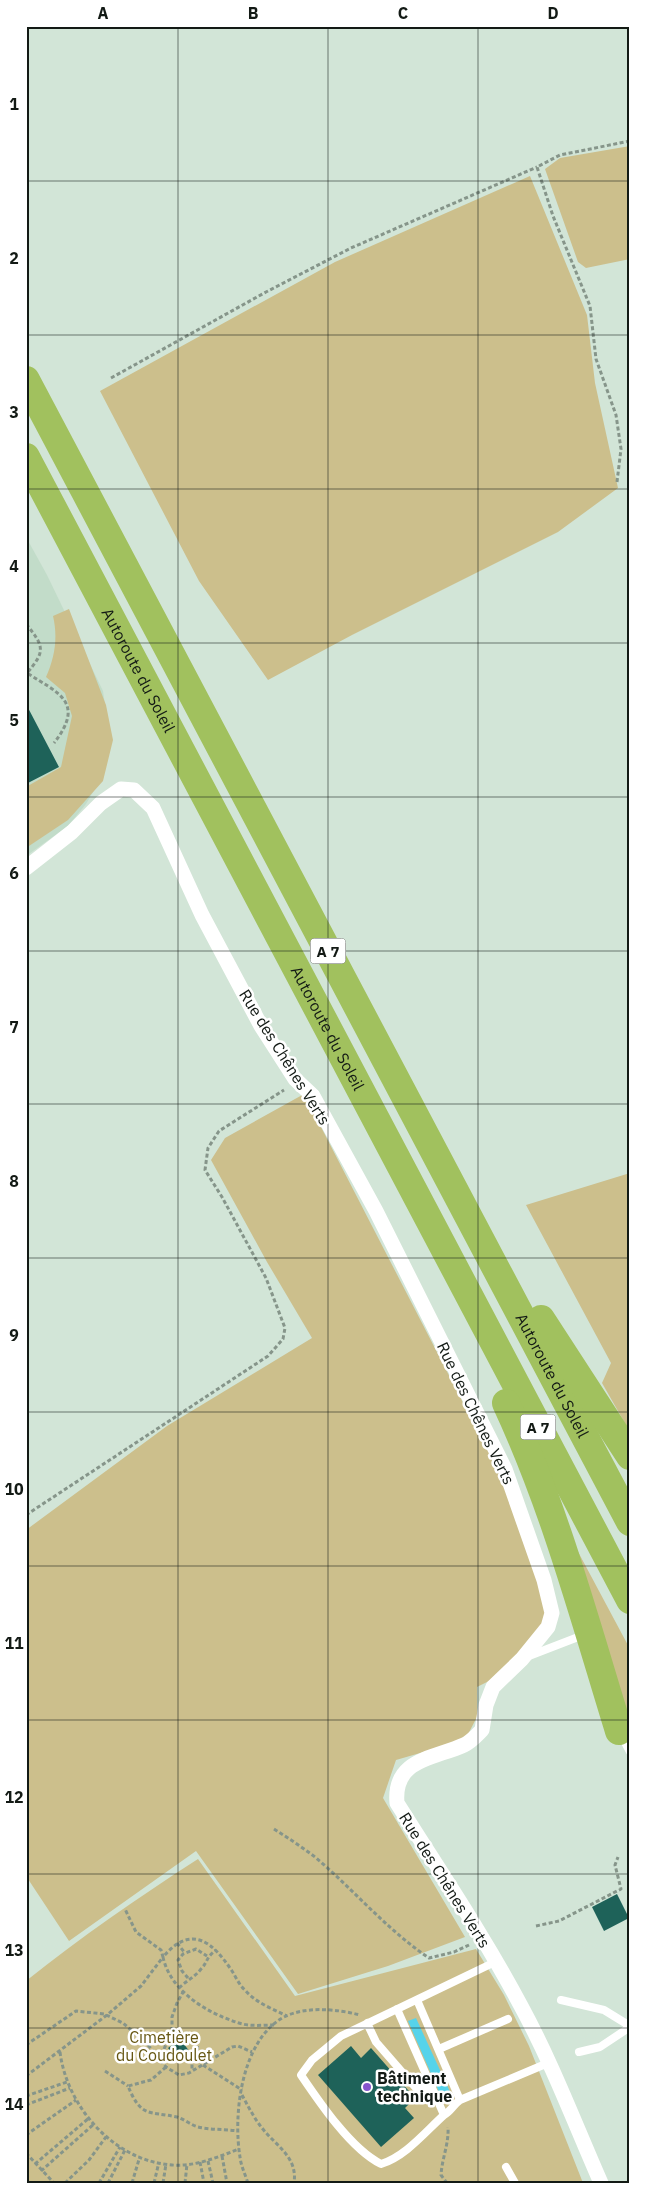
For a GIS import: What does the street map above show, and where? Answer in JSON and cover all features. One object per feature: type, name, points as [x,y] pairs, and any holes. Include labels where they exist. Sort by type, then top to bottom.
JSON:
[{"type":"highway","name":"Autoroute du Soleil","points":[[26,380],[630,1522]]},
{"type":"highway","name":"Autoroute du Soleil","points":[[26,457],[630,1600]]},
{"type":"highway","points":[[479,1237],[542,1320],[630,1456]]},
{"type":"highway","points":[[446,1253],[485,1357],[539,1480],[624,1742]]},
{"type":"street","name":"Rue des Chênes Verts","points":[[26,868],[72,832],[101,803],[121,789],[134,790],[153,808],[202,915],[261,1026],[295,1079],[313,1096],[376,1211],[505,1469],[544,1580],[552,1613],[548,1627],[522,1658],[493,1687],[486,1704],[482,1730],[466,1744],[413,1764],[402,1774],[396,1788],[397,1803],[482,1937],[522,2006],[601,2183]]},
{"type":"lane","points":[[522,1658],[589,1633]]},
{"type":"lane","points":[[495,1962],[341,2036],[312,2060],[301,2075],[327,2112],[370,2159],[381,2164],[389,2162],[410,2146],[444,2115],[451,2111],[453,2104],[548,2063]]},
{"type":"lane","points":[[417,2000],[460,2100]]},
{"type":"lane","points":[[561,2000],[604,2010],[630,2026],[600,2047],[579,2052]]},
{"type":"lane","points":[[397,2010],[444,2115]]},
{"type":"lane","points":[[439,2049],[508,2018]]},
{"type":"lane","points":[[367,2023],[376,2042],[416,2088],[420,2090],[432,2086]]},
{"type":"lane","points":[[506,2167],[515,2183]]},
{"type":"path","points":[[111,378],[257,297],[352,248],[537,167],[560,155],[630,141]]},
{"type":"path","points":[[537,167],[553,216],[590,306],[596,359],[616,415],[621,449],[617,482]]},
{"type":"path","points":[[26,624],[40,641],[40,654],[27,673],[60,694],[66,702],[67,716],[62,733],[54,743]]},
{"type":"path","points":[[26,1515],[268,1356],[283,1339],[285,1328],[266,1278],[206,1170],[208,1148],[219,1131],[287,1088],[295,1079]]},
{"type":"path","points":[[274,1828],[314,1856],[368,1908],[411,1946],[429,1958],[454,1952],[482,1937]]},
{"type":"path","points":[[536,1926],[559,1921],[621,1889],[615,1865],[618,1856]]},
{"type":"path","points":[[125,1909],[136,1932],[161,1950],[165,1967],[183,1992],[210,2011],[236,2023],[252,2026],[274,2025]]},
{"type":"path","points":[[26,2076],[60,2052],[141,1986],[163,1957],[177,1943],[191,1937],[201,1940],[216,1950],[244,1990],[259,2002],[288,2016]]},
{"type":"path","points":[[177,1943],[185,1953]]},
{"type":"path","points":[[188,1978],[182,1971],[178,1960],[185,1953],[196,1949],[207,1956]]},
{"type":"path","points":[[179,1988],[188,1978],[200,1972],[207,1956],[216,1950]]},
{"type":"path","points":[[160,2061],[172,2030],[172,2017],[183,1992]]},
{"type":"path","points":[[248,2183],[240,2159],[237,2122],[252,2052],[266,2032],[288,2016],[303,2012],[339,2010],[360,2015],[367,2023]]},
{"type":"path","points":[[26,2044],[76,2011],[106,2015],[123,2023],[139,2036],[166,2067],[179,2075],[192,2071],[232,2047],[238,2046],[252,2052]]},
{"type":"path","points":[[172,2030],[189,2034],[196,2040],[198,2047],[197,2054],[192,2060],[192,2071]]},
{"type":"path","points":[[60,2052],[62,2070],[76,2100],[106,2137],[125,2150],[166,2164],[187,2164],[208,2161],[239,2149]]},
{"type":"path","points":[[203,2065],[242,2092],[262,2129],[287,2153],[293,2165],[294,2183]]},
{"type":"path","points":[[128,2086],[151,2080],[166,2067]]},
{"type":"path","points":[[105,2071],[128,2086],[137,2104],[151,2114],[178,2118],[198,2127],[238,2131]]},
{"type":"path","points":[[67,2082],[26,2098],[27,2105],[70,2088]]},
{"type":"path","points":[[47,2089],[48,2097]]},
{"type":"path","points":[[26,2136],[76,2100]]},
{"type":"path","points":[[444,2115],[448,2124],[449,2140],[443,2154],[442,2175],[447,2183]]},
{"type":"path","points":[[35,2164],[90,2118]]},
{"type":"path","points":[[41,2171],[94,2124]]},
{"type":"path","points":[[72,2133],[77,2139]]},
{"type":"path","points":[[65,2183],[89,2160],[106,2137]]},
{"type":"path","points":[[99,2183],[120,2147]]},
{"type":"path","points":[[54,2148],[60,2154]]},
{"type":"path","points":[[108,2183],[125,2150]]},
{"type":"path","points":[[26,2152],[41,2171],[54,2183]]},
{"type":"path","points":[[132,2183],[140,2156]]},
{"type":"path","points":[[222,2156],[227,2183]]},
{"type":"path","points":[[208,2161],[213,2183]]},
{"type":"path","points":[[154,2183],[159,2162]]},
{"type":"path","points":[[200,2162],[204,2183]]},
{"type":"path","points":[[163,2183],[166,2164]]},
{"type":"path","points":[[185,2183],[187,2164]]},
{"type":"path","points":[[109,2166],[116,2169]]},
{"type":"shaded area","points":[[26,537],[47,575],[103,691],[110,740],[100,780],[86,804],[68,826],[26,856]]},
{"type":"green space","points":[[630,146],[630,259],[586,268],[578,262],[545,169],[560,158]]},
{"type":"green space","points":[[530,176],[587,315],[595,383],[618,488],[558,532],[352,635],[268,680],[199,581],[100,391],[335,262]]},
{"type":"green space","points":[[69,609],[106,705],[113,740],[103,781],[68,820],[26,848],[26,787],[61,767],[72,716],[65,693],[46,677],[55,647],[53,616]]},
{"type":"green space","points":[[304,1094],[473,1422],[502,1472],[553,1627],[527,1662],[477,1687],[477,1717],[465,1740],[396,1760],[383,1798],[465,1937],[388,1966],[298,1994],[196,1851],[69,1941],[26,1876],[26,1530],[167,1426],[312,1338],[267,1262],[211,1160],[225,1138]]},
{"type":"green space","points":[[630,1173],[630,1432],[602,1383],[611,1363],[526,1205]]},
{"type":"green space","points":[[568,1533],[630,1649],[630,1724]]},
{"type":"green space","name":"Cimetière du Coudoulet","points":[[198,1859],[295,1996],[476,1949],[504,1995],[529,2046],[583,2183],[26,2183],[26,1981],[110,1918]]},
{"type":"water","points":[[416,2018],[451,2094],[451,2099],[443,2101],[408,2021]]},
{"type":"building","points":[[26,704],[59,767],[26,784]]},
{"type":"building","points":[[617,1894],[629,1918],[604,1931],[592,1907]]},
{"type":"building","points":[[180,2039],[190,2052],[178,2061],[168,2048]]},
{"type":"building","name":"Bâtiment technique","points":[[351,2046],[361,2058],[371,2048],[415,2098],[405,2108],[414,2118],[381,2147],[318,2075]]},
{"type":"place","name":"Bâtiment technique","points":[[367,2087]]}]
